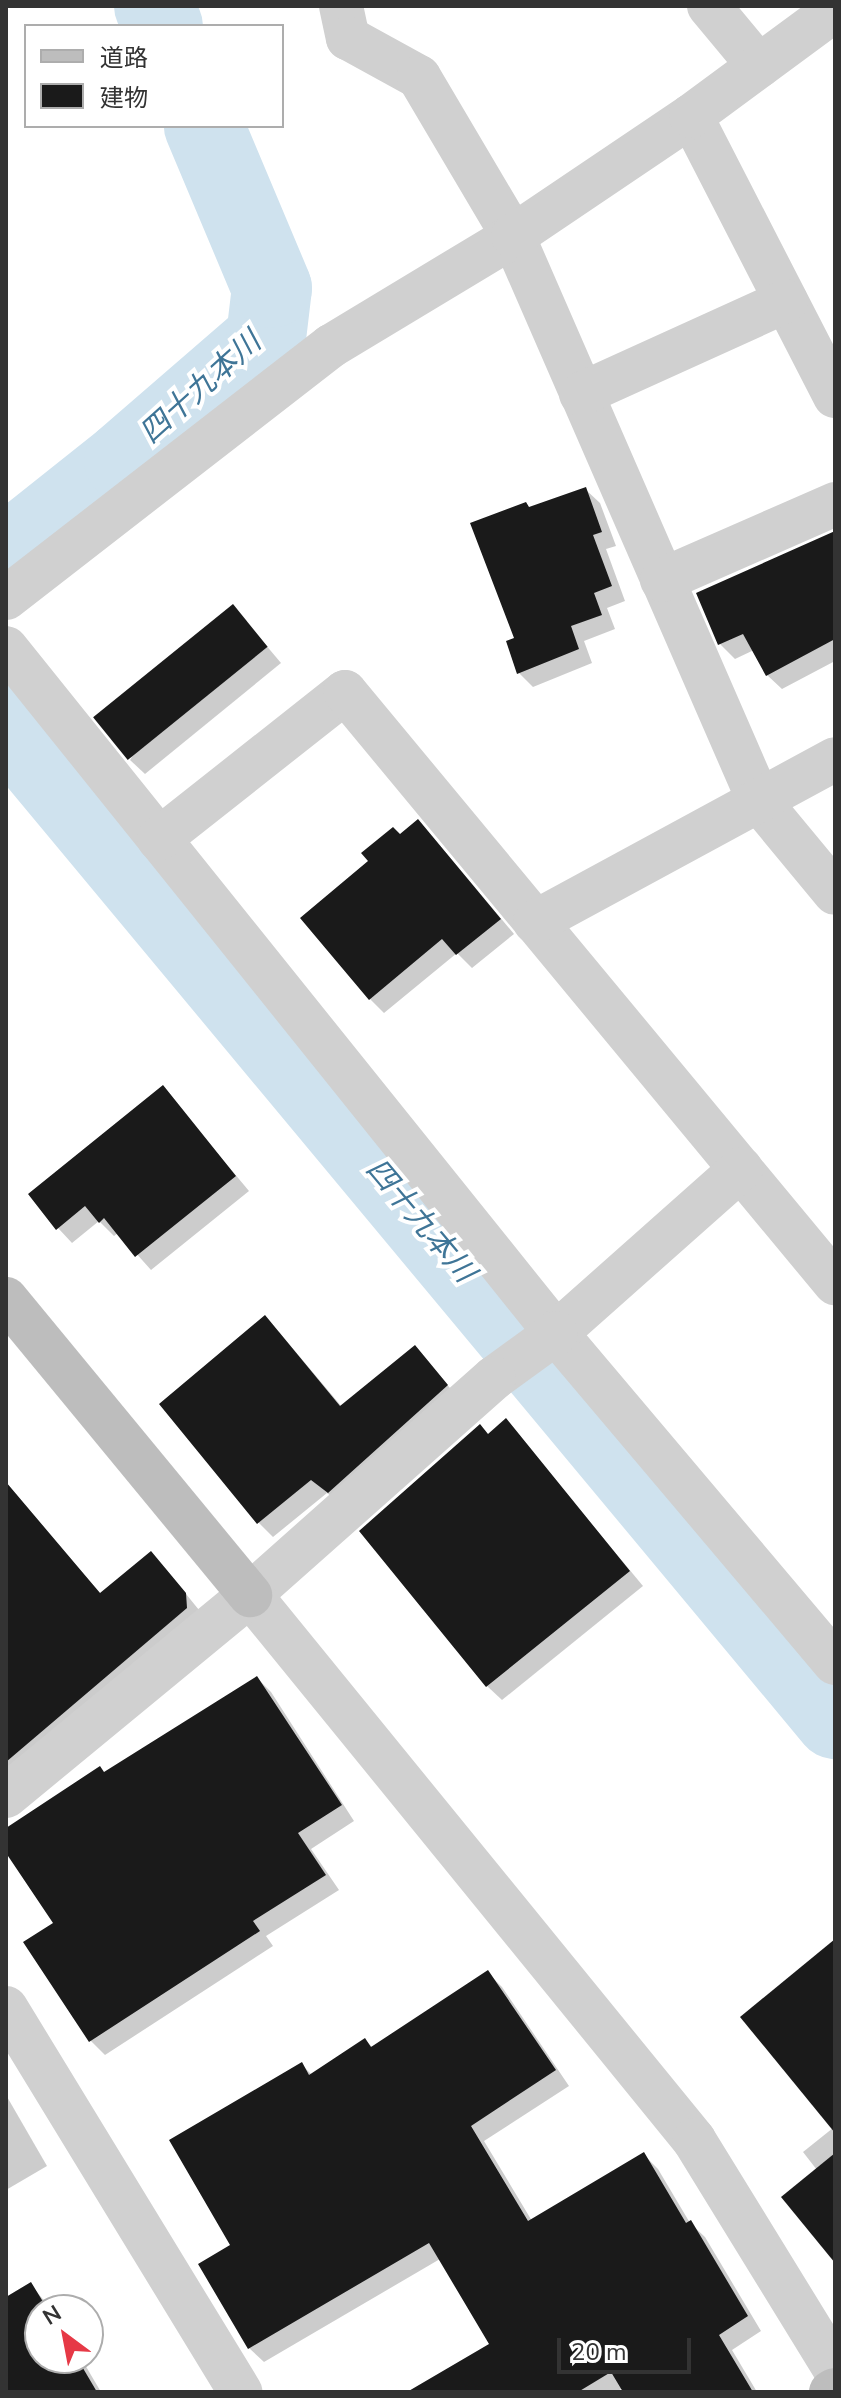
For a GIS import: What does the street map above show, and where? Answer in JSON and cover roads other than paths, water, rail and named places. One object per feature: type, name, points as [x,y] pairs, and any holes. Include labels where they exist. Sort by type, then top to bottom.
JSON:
[{"type":"street","points":[[341,6],[348,38],[419,77],[513,236],[759,801],[835,893]]},
{"type":"street","points":[[709,6],[759,66]]},
{"type":"street","points":[[6,598],[331,346],[513,236],[691,116],[835,10]]},
{"type":"street","points":[[691,116],[835,396]]},
{"type":"street","points":[[581,394],[786,301]]},
{"type":"street","points":[[662,580],[835,504]]},
{"type":"street","points":[[6,648],[556,1333],[835,1663]]},
{"type":"street","points":[[159,839],[345,692],[835,1283]]},
{"type":"street","points":[[535,922],[835,759]]},
{"type":"street","points":[[6,1796],[250,1595],[494,1378],[556,1333],[741,1169]]},
{"type":"street","points":[[6,1299],[694,2140],[835,2369]]},
{"type":"street","points":[[6,2008],[240,2392]]},
{"type":"waterway","name":"四十九本川","points":[[154,6],[162,24]]},
{"type":"waterway","name":"四十九本川","points":[[6,555],[124,461],[266,338],[272,288],[205,128]]},
{"type":"waterway","name":"四十九本川","points":[[6,723],[835,1719]]}]
